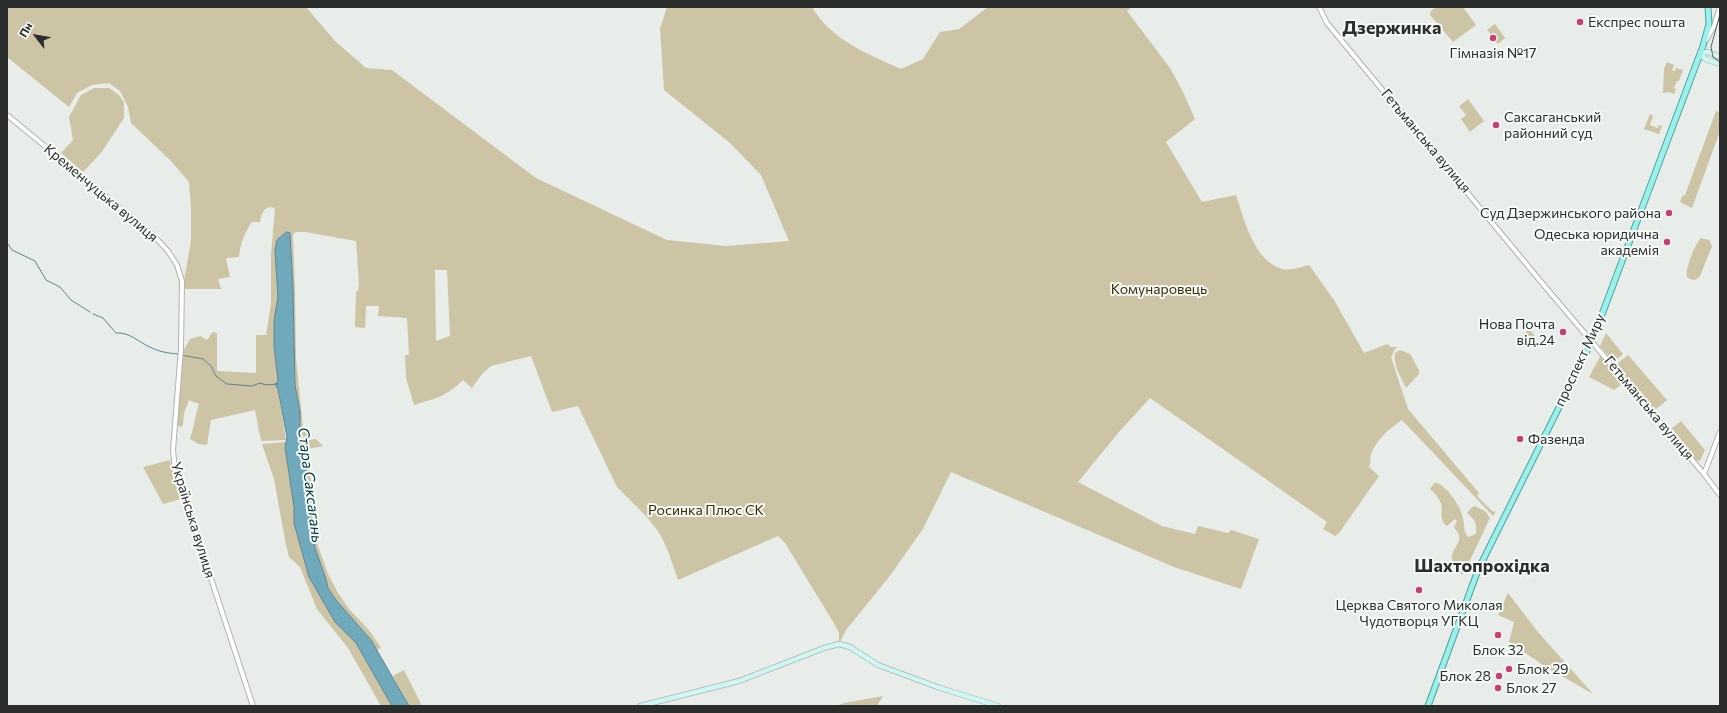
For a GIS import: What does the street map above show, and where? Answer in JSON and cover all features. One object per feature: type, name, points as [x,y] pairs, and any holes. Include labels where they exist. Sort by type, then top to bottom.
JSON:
[{"type":"main road","name":"проспект Миру","points":[[1428,706],[1480,563],[1592,341],[1703,46],[1709,24],[1708,7]]},
{"type":"main road","points":[[1700,53],[1708,52],[1720,57]]},
{"type":"main road","points":[[1700,53],[1706,59],[1720,64]]},
{"type":"main road","points":[[640,706],[739,681],[824,648],[839,644],[850,647],[878,665],[940,688],[998,706]]},
{"type":"street","name":"Гетьманська вулиця","points":[[1318,7],[1327,23],[1720,495]]},
{"type":"street","points":[[1703,46],[1714,26],[1720,7]]},
{"type":"street","name":"Кременчуцька вулиця","points":[[7,115],[153,235],[168,251],[177,265],[182,281]]},
{"type":"street","name":"Українська вулиця","points":[[182,281],[181,349],[173,450],[175,469],[253,706]]},
{"type":"street","points":[[1704,474],[1720,432]]},
{"type":"green space","points":[[7,7],[306,7],[335,41],[366,68],[392,70],[536,178],[667,240],[726,246],[789,241],[761,175],[730,143],[664,90],[660,29],[667,7],[812,7],[820,19],[829,28],[851,45],[901,69],[923,59],[940,32],[959,29],[988,7],[1132,7],[1127,11],[1170,68],[1195,119],[1166,142],[1202,202],[1236,195],[1247,227],[1257,248],[1264,257],[1272,265],[1282,269],[1292,269],[1309,265],[1334,300],[1364,353],[1387,344],[1391,347],[1399,347],[1395,349],[1391,357],[1408,409],[1479,493],[1477,496],[1493,512],[1496,511],[1493,516],[1402,420],[1384,435],[1371,454],[1369,467],[1379,476],[1339,533],[1335,536],[1323,529],[1327,522],[1150,398],[1119,432],[1078,482],[1162,526],[1195,534],[1198,526],[1228,533],[1231,530],[1259,539],[1241,589],[1174,567],[951,472],[923,529],[889,577],[846,630],[839,644],[839,633],[835,625],[785,543],[778,536],[678,580],[668,551],[660,534],[647,517],[617,487],[578,406],[552,412],[531,356],[491,366],[482,374],[472,388],[463,380],[452,390],[428,401],[414,405],[406,378],[405,355],[409,355],[407,318],[378,316],[379,306],[366,306],[365,328],[355,327],[356,291],[358,291],[359,284],[356,241],[305,232],[295,232],[293,235],[296,358],[303,428],[305,431],[310,430],[310,437],[300,438],[300,411],[295,385],[290,234],[277,240],[275,250],[278,297],[274,346],[278,382],[275,384],[278,389],[286,440],[261,441],[255,410],[211,420],[207,445],[199,444],[190,439],[199,404],[189,400],[184,413],[183,425],[181,427],[177,425],[183,351],[190,339],[200,336],[207,340],[213,332],[217,333],[217,371],[256,373],[256,335],[266,335],[271,304],[271,255],[275,208],[271,207],[264,210],[260,222],[252,222],[243,238],[239,257],[226,258],[230,277],[218,279],[221,289],[185,289],[184,281],[191,241],[191,205],[189,182],[171,161],[131,123],[128,107],[120,91],[109,83],[92,85],[77,93],[69,107],[7,57]],"holes":[[[435,270],[447,270],[450,336],[436,341]]]},
{"type":"green space","points":[[1436,7],[1463,7],[1476,25],[1453,42],[1430,15],[1431,11]]},
{"type":"green space","points":[[1495,24],[1505,38],[1498,44],[1487,30]]},
{"type":"green space","points":[[1667,62],[1674,65],[1672,70],[1675,71],[1676,68],[1683,70],[1679,81],[1677,81],[1674,88],[1676,89],[1674,94],[1669,92],[1663,93],[1664,69]]},
{"type":"green space","points":[[94,88],[109,88],[119,95],[124,102],[124,118],[101,153],[83,172],[61,153],[73,140],[69,117],[81,95]]},
{"type":"green space","points":[[1468,99],[1484,121],[1470,132],[1461,119],[1466,115],[1459,106]]},
{"type":"green space","points":[[1716,111],[1720,112],[1720,131],[1692,208],[1680,202],[1682,196],[1685,195]]},
{"type":"green space","points":[[1650,114],[1653,116],[1650,125],[1658,128],[1659,125],[1662,126],[1659,134],[1644,129]]},
{"type":"green space","points":[[1701,238],[1709,240],[1712,246],[1700,276],[1695,280],[1692,280],[1687,277],[1689,263],[1693,251]]},
{"type":"green space","points":[[1529,329],[1535,336],[1525,346],[1519,339]]},
{"type":"green space","points":[[1606,333],[1623,354],[1614,362],[1600,346]]},
{"type":"green space","points":[[1400,350],[1410,354],[1419,370],[1419,374],[1406,388],[1395,362],[1395,353]]},
{"type":"green space","points":[[1602,353],[1626,381],[1614,390],[1589,377]]},
{"type":"green space","points":[[1628,355],[1667,400],[1655,410],[1616,365]]},
{"type":"green space","points":[[1681,421],[1705,450],[1700,461],[1696,460],[1671,429]]},
{"type":"green space","points":[[316,439],[323,446],[308,449],[308,452],[317,543],[328,574],[338,593],[349,609],[369,630],[381,648],[377,650],[371,640],[336,600],[328,588],[315,548],[305,450],[301,441]]},
{"type":"green space","points":[[286,442],[285,447],[294,507],[294,523],[309,577],[335,622],[356,643],[392,706],[381,706],[348,648],[317,609],[300,567],[289,557],[274,479],[262,444]]},
{"type":"green space","points":[[170,460],[173,476],[181,499],[163,504],[143,467]]},
{"type":"green space","points":[[1435,482],[1440,484],[1453,497],[1462,514],[1466,535],[1468,537],[1476,534],[1475,522],[1467,513],[1471,508],[1475,506],[1486,512],[1490,518],[1464,573],[1461,574],[1452,561],[1453,552],[1459,540],[1459,535],[1454,527],[1457,521],[1455,519],[1447,526],[1444,522],[1440,500],[1430,489]]},
{"type":"green space","points":[[1508,593],[1538,632],[1593,694],[1546,667],[1509,642],[1514,622],[1498,615]]},
{"type":"green space","points":[[404,670],[422,706],[409,706],[393,676]]},
{"type":"green space","points":[[883,696],[877,706],[836,706],[844,703]]},
{"type":"water","points":[[287,232],[290,233],[293,289],[295,385],[300,411],[300,438],[306,456],[307,482],[315,548],[328,588],[336,600],[371,640],[409,706],[392,706],[356,643],[335,622],[309,577],[294,523],[294,507],[285,447],[287,437],[278,389],[275,384],[278,381],[274,346],[274,321],[278,297],[275,250],[277,240]]},
{"type":"waterway","points":[[7,243],[12,250],[35,261],[46,280],[60,287],[71,300],[90,312]]},
{"type":"waterway","points":[[93,314],[103,318],[116,333],[126,334],[157,350],[178,354]]},
{"type":"waterway","points":[[181,355],[203,359],[211,366],[216,376],[227,384],[252,386],[260,383],[266,385],[277,384]]},
{"type":"tram line","points":[[1720,14],[1711,47],[1713,57],[1720,62]]},
{"type":"place","name":"Експрес пошта","points":[[1580,22]]},
{"type":"place","name":"Гімназія №17","points":[[1493,38]]},
{"type":"place","name":"Саксаганський районний суд","points":[[1496,125]]},
{"type":"place","name":"Суд Дзержинського района","points":[[1669,213]]},
{"type":"place","name":"Одеська юридична академія","points":[[1667,242]]},
{"type":"place","name":"Нова Почта від.24","points":[[1563,332]]},
{"type":"place","name":"Фазенда","points":[[1520,439]]},
{"type":"place","name":"Церква Святого Миколая Чудотворця УГКЦ","points":[[1419,590]]},
{"type":"place","name":"Блок 32","points":[[1498,635]]},
{"type":"place","name":"Блок 29","points":[[1509,669]]},
{"type":"place","name":"Блок 28","points":[[1499,676]]},
{"type":"place","name":"Блок 27","points":[[1498,688]]},
{"type":"district","name":"Дзержинка","points":[[1392,28]]},
{"type":"district","name":"Шахтопрохідка","points":[[1482,566]]},
{"type":"park label","name":"Комунаровець","points":[[1159,289]]},
{"type":"park label","name":"Росинка Плюс СК","points":[[706,510]]},
{"type":"water label","name":"Стара Саксагань","points":[[310,485]]}]
